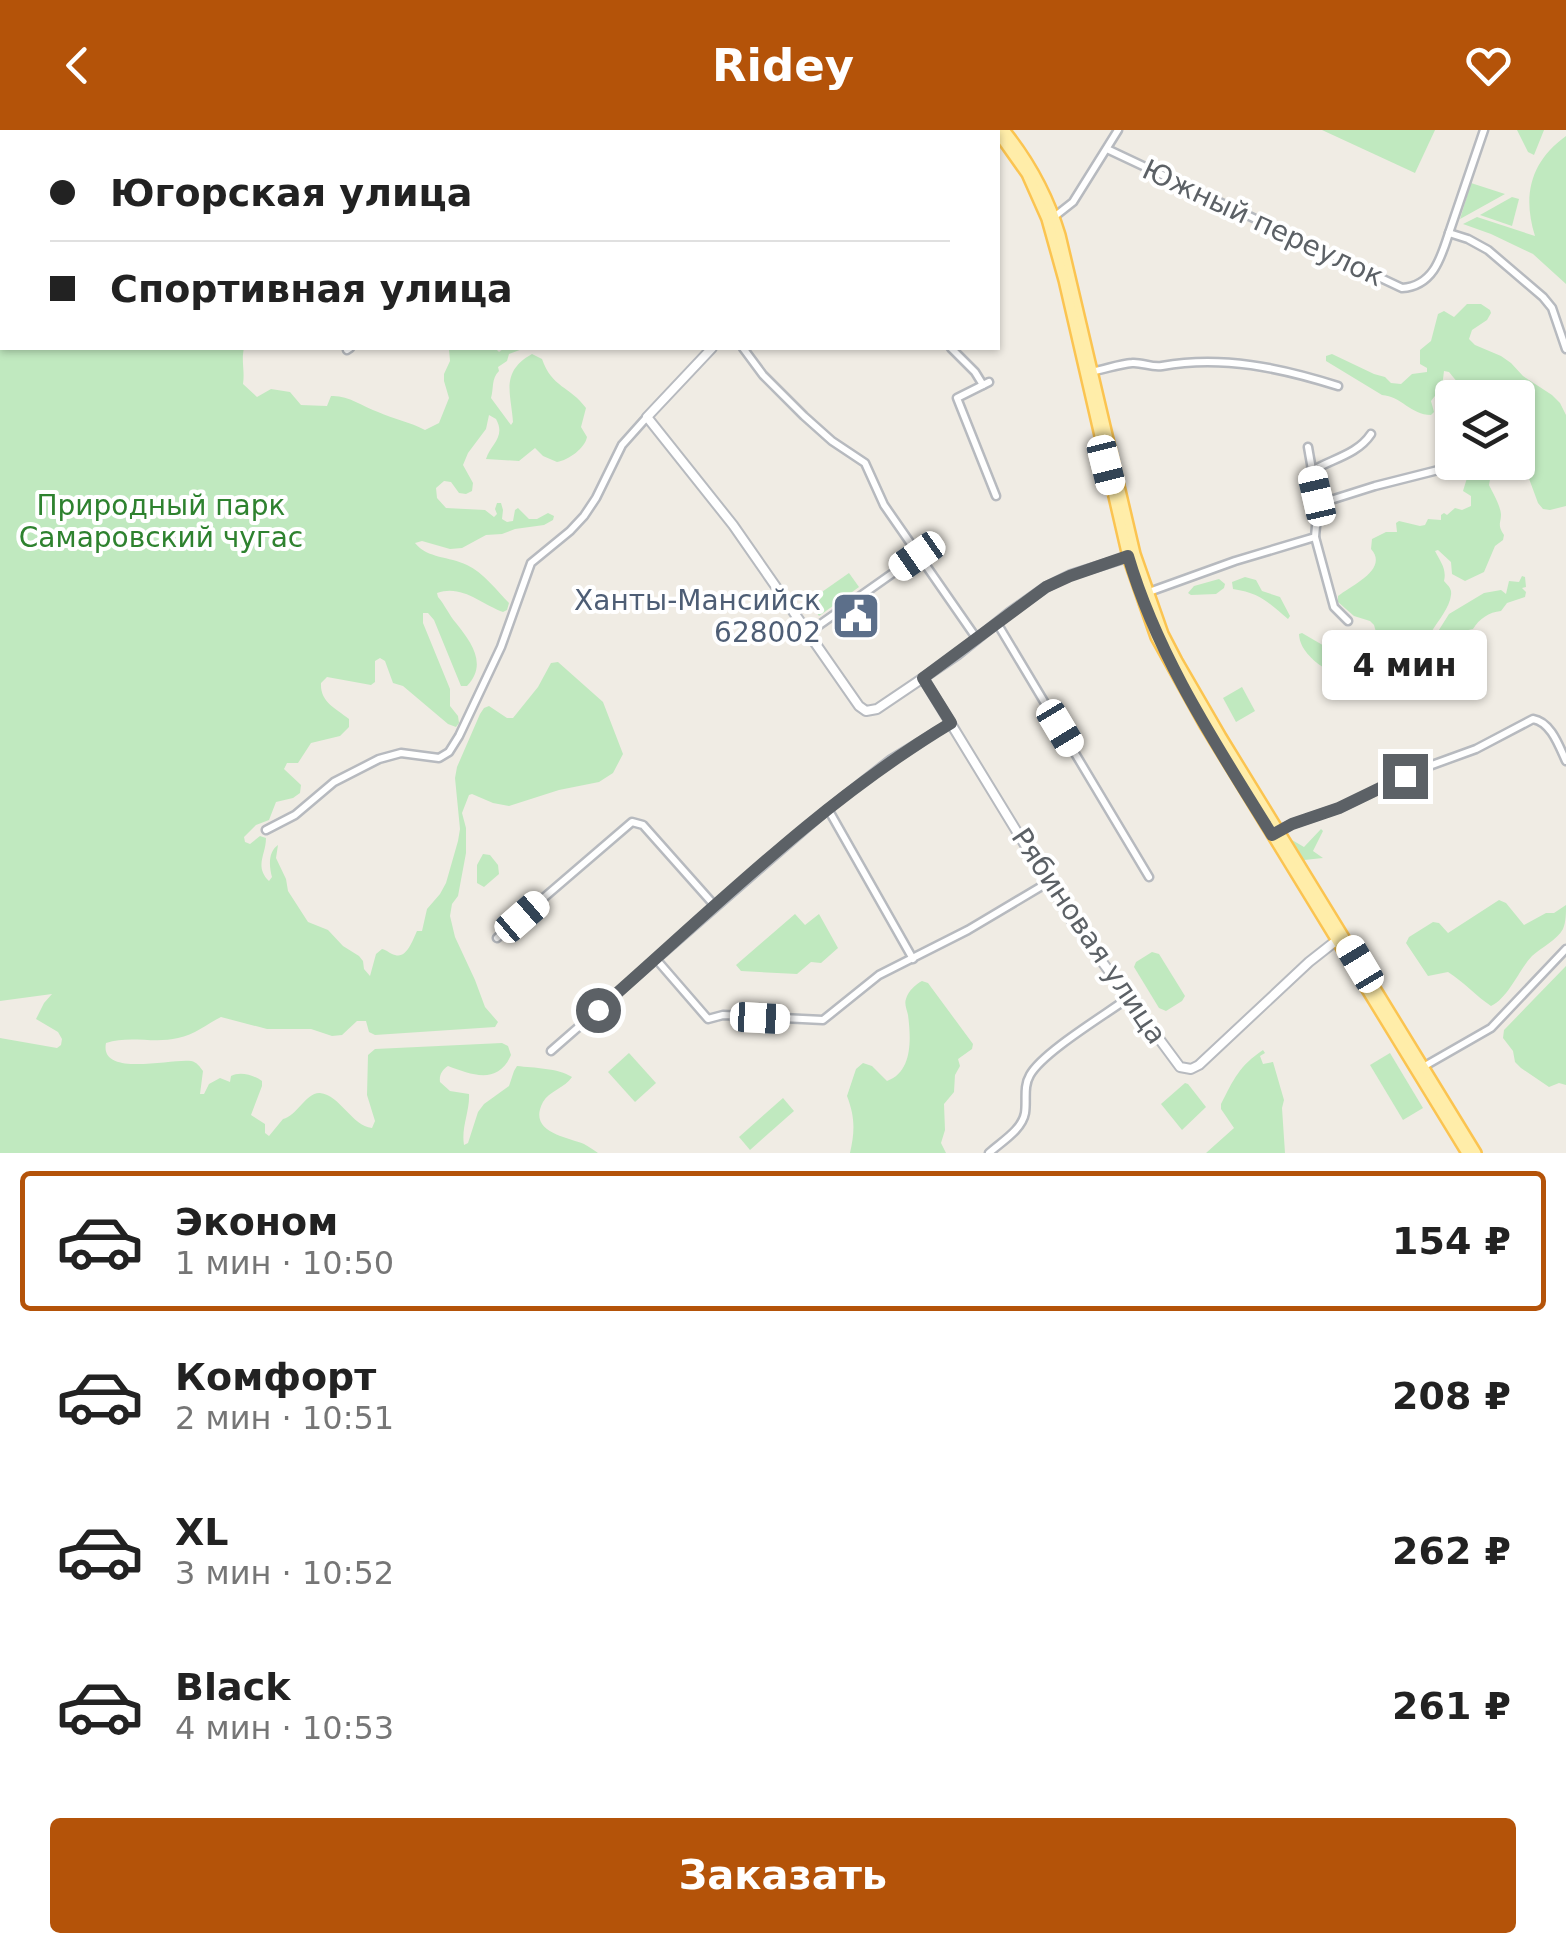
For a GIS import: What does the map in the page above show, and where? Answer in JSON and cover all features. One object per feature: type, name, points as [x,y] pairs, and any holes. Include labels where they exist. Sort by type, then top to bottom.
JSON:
[{"type":"main road","points":[[1004,130],[1033,170],[1051,218],[1132,555],[1170,663],[1451,1120],[1476,1153]]},
{"type":"main road","points":[[1000,136],[1051,218]]},
{"type":"main road","points":[[1451,1120],[1466,1153]]},
{"type":"street","name":"Южный переулок","points":[[1051,218],[1073,202],[1118,130]]},
{"type":"street","points":[[1484,130],[1449,233],[1488,250],[1544,297],[1552,308],[1566,349]]},
{"type":"street","name":"Южный переулок","points":[[1107,149],[1402,288],[1414,286],[1434,271],[1449,233]]},
{"type":"street","points":[[266,830],[296,815],[334,782],[379,759],[401,753],[439,758],[448,752],[501,647],[531,563],[584,516],[618,452],[710,350]]},
{"type":"street","points":[[744,350],[804,416],[866,463],[880,500],[977,639]]},
{"type":"street","points":[[953,350],[986,384],[958,398],[996,496]]},
{"type":"street","points":[[1090,372],[1136,362],[1158,366],[1181,362],[1229,364],[1283,370],[1338,386]]},
{"type":"street","points":[[647,417],[733,525],[859,706],[866,710],[873,711],[923,678],[1054,582],[1132,555]]},
{"type":"street","points":[[1312,472],[1344,457],[1371,434]]},
{"type":"street","points":[[1308,448],[1318,504],[1315,538],[1334,607],[1348,621]]},
{"type":"street","points":[[1318,504],[1435,471]]},
{"type":"street","points":[[1144,594],[1315,538]]},
{"type":"street","points":[[808,633],[917,556]]},
{"type":"street","points":[[997,622],[1149,876]]},
{"type":"street","name":"Рябиновая улица","points":[[923,678],[1047,883],[1177,1064],[1192,1069],[1199,1065],[1308,962],[1340,938]]},
{"type":"street","points":[[1276,833],[1476,749],[1533,719],[1546,726],[1566,761]]},
{"type":"street","points":[[551,1051],[828,809],[890,760],[951,723]]},
{"type":"street","points":[[828,809],[913,958]]},
{"type":"street","points":[[497,938],[632,822],[643,825],[715,906]]},
{"type":"street","points":[[656,959],[708,1019],[723,1016],[818,1020],[827,1018],[872,980],[1047,883]]},
{"type":"street","points":[[1420,1069],[1490,1028],[1566,949]]},
{"type":"street","points":[[989,1153],[1022,1123],[1026,1086],[1032,1071],[1128,998]]},
{"type":"green space","points":[[1322,130],[1435,130],[1415,173]]},
{"type":"green space","points":[[1517,130],[1544,130],[1534,155],[1528,152]]},
{"type":"green space","points":[[1566,136],[1566,284],[1533,254],[1463,224],[1477,217],[1535,236],[1529,207],[1532,180],[1545,156]]},
{"type":"green space","points":[[1471,183],[1505,194],[1460,219]]},
{"type":"green space","points":[[1512,197],[1519,199],[1512,226],[1480,215]]},
{"type":"green space","points":[[1467,304],[1481,304],[1490,310],[1487,320],[1472,330],[1469,339],[1501,356],[1529,380],[1456,380],[1444,371],[1443,380],[1435,380],[1431,415],[1382,395],[1326,361],[1326,356],[1332,354],[1391,383],[1401,384],[1412,374],[1427,372],[1420,364],[1420,350],[1431,341],[1438,314],[1444,311],[1454,317]]},
{"type":"green space","name":"Природный парк Самаровский чугас","points":[[0,350],[244,350],[243,384],[257,397],[271,389],[290,392],[301,405],[327,406],[331,396],[343,397],[425,430],[439,423],[449,398],[444,374],[450,361],[449,350],[520,350],[509,354],[498,367],[491,398],[511,425],[511,376],[532,354],[542,359],[551,376],[586,408],[581,427],[587,437],[583,445],[557,462],[535,448],[519,461],[486,459],[499,431],[496,419],[489,415],[486,429],[463,465],[473,483],[472,491],[459,493],[451,482],[444,481],[436,488],[437,498],[446,508],[485,510],[494,517],[497,503],[501,503],[502,519],[507,522],[513,521],[518,508],[529,519],[548,513],[554,516],[553,520],[486,535],[462,548],[415,543],[432,555],[473,568],[509,603],[503,612],[463,593],[437,593],[475,653],[476,670],[467,686],[461,686],[434,620],[423,613],[423,623],[450,689],[450,706],[459,723],[456,727],[448,724],[403,686],[393,683],[385,661],[380,658],[375,661],[375,682],[371,685],[327,677],[321,683],[323,695],[349,719],[349,727],[340,736],[311,743],[298,763],[287,763],[284,769],[301,785],[300,793],[276,802],[269,820],[256,825],[244,837],[250,844],[260,836],[266,838],[261,865],[269,881],[271,855],[278,845],[276,858],[288,891],[308,922],[328,930],[359,956],[370,976],[376,954],[382,949],[399,955],[406,951],[417,931],[422,931],[427,909],[446,883],[460,829],[457,767],[480,714],[489,706],[513,718],[551,663],[558,662],[603,702],[623,754],[613,773],[599,782],[509,806],[469,795],[462,813],[466,853],[450,916],[485,1007],[498,1022],[495,1027],[375,1035],[369,1032],[366,1021],[357,1021],[342,1035],[332,1036],[311,1029],[267,1029],[221,1017],[178,1038],[106,1043],[107,1054],[125,1063],[195,1062],[203,1071],[200,1094],[220,1078],[230,1082],[231,1076],[243,1074],[259,1079],[262,1086],[251,1115],[265,1124],[269,1136],[310,1096],[320,1093],[372,1128],[375,1121],[367,1095],[368,1055],[375,1049],[502,1043],[511,1055],[499,1071],[484,1075],[448,1066],[441,1075],[440,1082],[450,1091],[469,1094],[464,1145],[478,1112],[509,1086],[517,1066],[553,1070],[572,1077],[543,1102],[540,1120],[551,1132],[598,1153],[0,1153],[0,1038],[57,1048],[62,1039],[58,1032],[36,1019],[52,994],[0,1001]]},
{"type":"green space","points":[[1535,384],[1560,403],[1566,415],[1566,506],[1550,510],[1538,503],[1530,480],[1535,480]]},
{"type":"green space","points":[[1466,480],[1490,480],[1500,510],[1503,540],[1495,546],[1484,572],[1465,581],[1452,574],[1451,562],[1435,551],[1451,591],[1450,600],[1403,681],[1362,684],[1327,670],[1307,654],[1301,644],[1302,633],[1326,647],[1331,661],[1352,669],[1382,651],[1384,643],[1378,639],[1374,625],[1354,616],[1338,602],[1338,596],[1372,570],[1372,539],[1397,532],[1399,521],[1425,525],[1428,519],[1441,520],[1444,513],[1471,506],[1471,496],[1463,491]]},
{"type":"green space","points":[[849,573],[859,587],[819,616],[809,601]]},
{"type":"green space","points":[[1522,576],[1525,597],[1507,603],[1501,611],[1488,614],[1473,629],[1464,631],[1458,649],[1440,656],[1437,662],[1446,674],[1429,678],[1423,688],[1415,687],[1414,681],[1432,641],[1449,614],[1484,593],[1501,590],[1506,594],[1509,581],[1519,582]]},
{"type":"green space","points":[[1245,577],[1256,580],[1262,591],[1280,597],[1288,619],[1257,596],[1233,589],[1232,582]]},
{"type":"green space","points":[[1219,579],[1225,584],[1216,594],[1188,593],[1194,586]]},
{"type":"green space","points":[[1242,687],[1255,711],[1236,722],[1223,698]]},
{"type":"green space","points":[[1321,829],[1313,851],[1323,858],[1304,860],[1292,840],[1304,847]]},
{"type":"green space","points":[[483,854],[490,855],[498,865],[499,874],[484,887],[477,883],[477,865]]},
{"type":"green space","points":[[1499,900],[1524,925],[1566,905],[1566,917],[1560,933],[1532,956],[1491,1006],[1448,972],[1428,976],[1406,943],[1433,922],[1448,933]]},
{"type":"green space","points":[[795,914],[805,925],[819,914],[838,948],[821,963],[811,962],[797,974],[741,971],[736,965]]},
{"type":"green space","points":[[1152,952],[1159,954],[1185,996],[1166,1011],[1159,1008],[1134,967]]},
{"type":"green space","points":[[1566,966],[1566,1085],[1549,1087],[1515,1062],[1513,1051],[1503,1038],[1504,1030]]},
{"type":"green space","points":[[922,981],[928,983],[973,1044],[958,1059],[954,1092],[944,1104],[941,1143],[946,1153],[850,1153],[853,1124],[847,1096],[856,1069],[863,1063],[872,1066],[887,1081],[902,1070],[910,1044],[905,1001]]},
{"type":"green space","points":[[1263,1050],[1263,1064],[1273,1062],[1284,1100],[1285,1153],[1206,1153],[1234,1128],[1221,1104],[1243,1068]]},
{"type":"green space","points":[[629,1053],[656,1083],[635,1102],[608,1072]]},
{"type":"green space","points":[[1390,1053],[1423,1108],[1403,1120],[1370,1065]]},
{"type":"green space","points":[[1185,1083],[1206,1107],[1182,1130],[1161,1104]]},
{"type":"green space","points":[[783,1098],[794,1111],[750,1150],[739,1137]]},
{"type":"place","name":"Ханты-Мансийск 628002","points":[[856,616]]},
{"type":"route","points":[[598,1010],[822,814],[890,760],[951,723],[923,678],[1046,587],[1128,556],[1156,637],[1272,835],[1405,776]]}]
